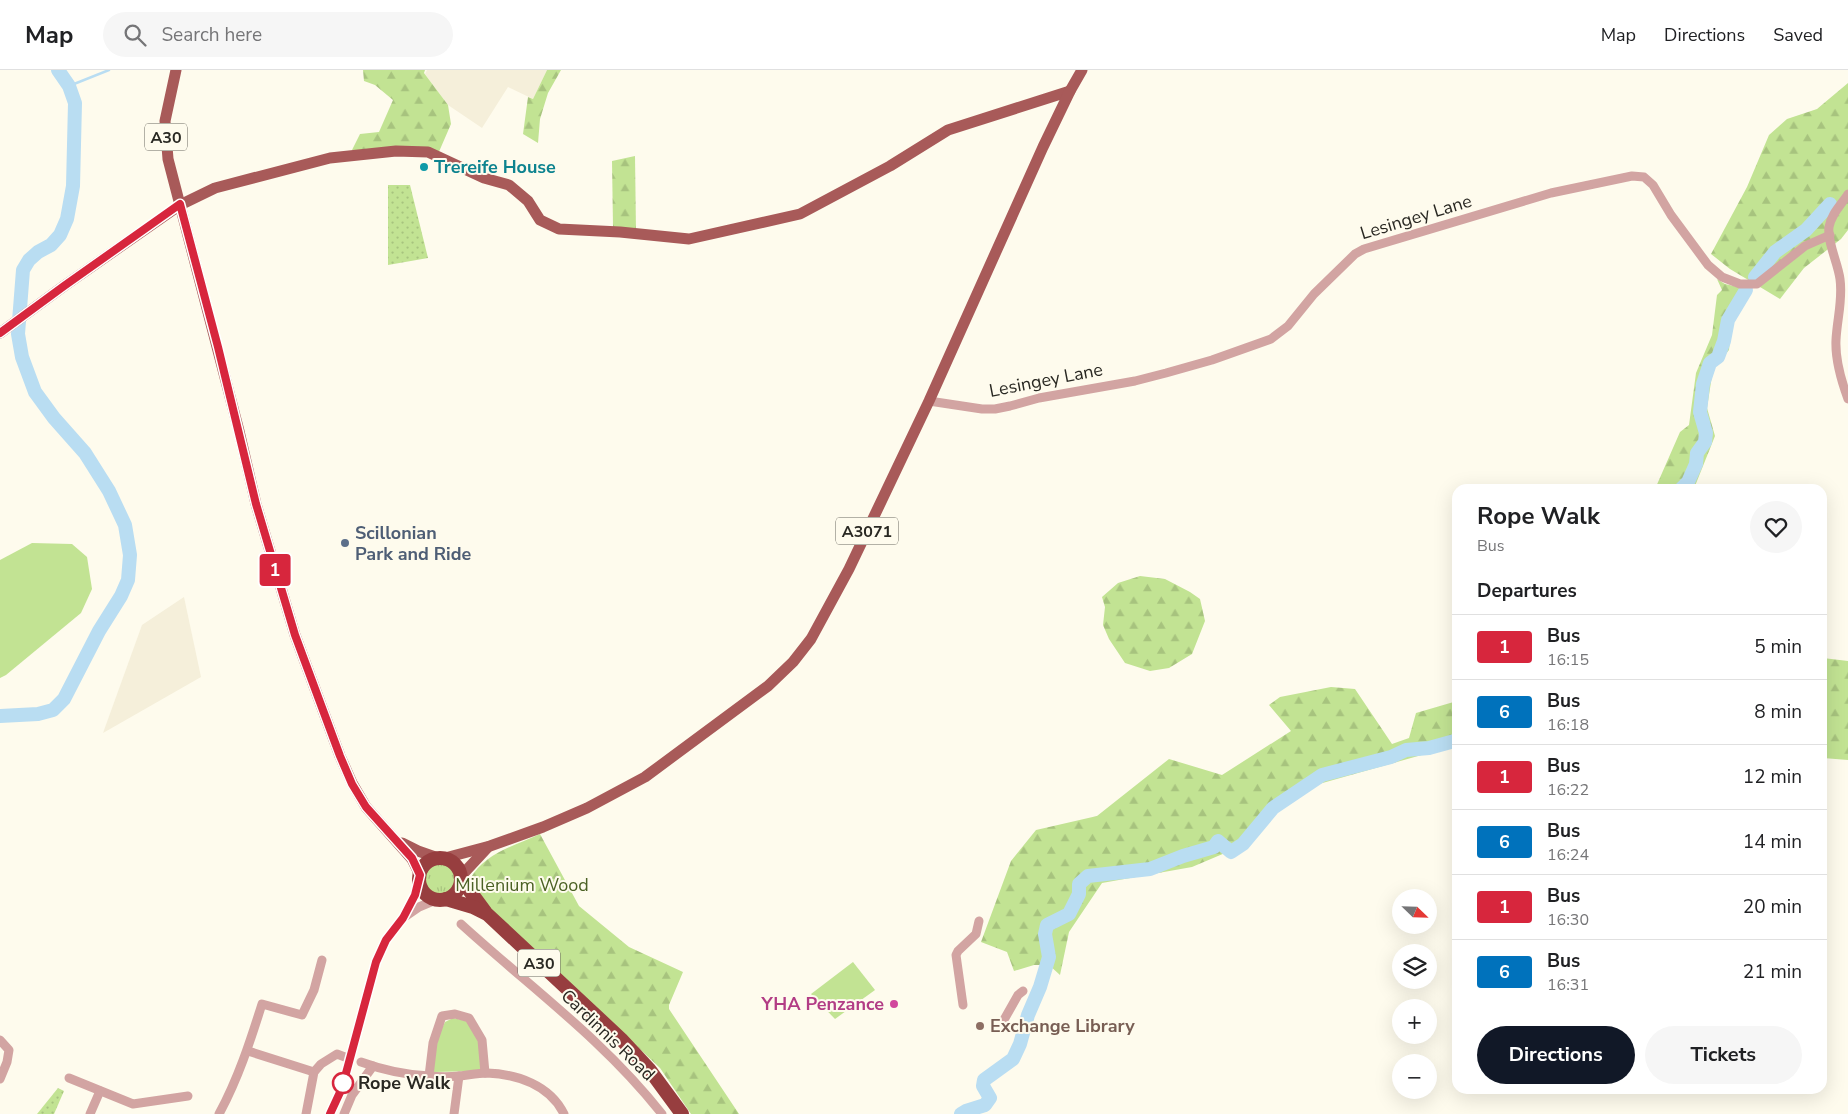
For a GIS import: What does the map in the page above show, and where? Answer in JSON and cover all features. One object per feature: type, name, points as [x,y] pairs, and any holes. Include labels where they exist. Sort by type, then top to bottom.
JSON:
[{"type":"highway","points":[[441,858],[456,864],[461,877],[458,890],[453,896],[442,899],[426,894],[422,888],[420,877],[426,863],[441,858]]},
{"type":"highway","name":"A30","points":[[461,877],[486,913],[622,1039],[649,1069],[682,1114]]},
{"type":"highway","name":"A30","points":[[442,899],[468,905],[486,913]]},
{"type":"main road","name":"A30","points":[[176,70],[165,121],[168,159],[256,504],[295,635],[352,784],[366,807],[412,858],[420,877]]},
{"type":"main road","name":"A3071","points":[[441,858],[490,846],[543,826],[587,808],[646,777],[768,686],[793,662],[811,639],[849,569],[1070,91],[1082,70]]},
{"type":"main road","points":[[3,331],[180,204],[215,188],[330,158],[396,151],[428,152],[484,178],[509,185],[528,201],[540,220],[558,229],[620,232],[689,239],[800,214],[890,166],[948,130],[1070,91]]},
{"type":"main road","name":"A30","points":[[398,841],[418,851],[441,858]]},
{"type":"main road","name":"A3071","points":[[461,877],[490,846]]},
{"type":"street","name":"Lesingey Lane","points":[[928,401],[982,409],[995,409],[1039,398],[1135,380],[1212,360],[1271,339],[1288,326],[1314,294],[1355,254],[1364,249],[1551,193],[1632,176],[1644,177],[1653,185],[1671,215],[1708,265],[1722,277],[1740,284],[1757,284],[1805,246],[1830,235]]},
{"type":"street","points":[[1848,194],[1829,226],[1840,279],[1841,305],[1836,341],[1839,372],[1848,399]]},
{"type":"street","points":[[330,1114],[342,1088],[376,962],[386,940],[403,918],[415,895],[420,877]]},
{"type":"street","points":[[403,918],[418,908],[442,899]]},
{"type":"street","points":[[963,1004],[956,955],[976,934],[979,920]]},
{"type":"street","name":"Cardinnis Road","points":[[461,924],[600,1044],[639,1085],[662,1114]]},
{"type":"street","points":[[219,1114],[231,1092],[248,1051],[262,1004],[302,1015],[314,990],[322,960]]},
{"type":"street","points":[[1004,1018],[1018,995],[1023,992]]},
{"type":"street","points":[[429,1076],[433,1043],[442,1016],[455,1014],[470,1018],[482,1040],[485,1073]]},
{"type":"street","points":[[0,1040],[9,1050],[1,1071]]},
{"type":"street","points":[[248,1051],[314,1072]]},
{"type":"street","points":[[306,1114],[314,1072],[320,1064],[338,1054],[350,1059]]},
{"type":"street","points":[[361,1062],[403,1073],[429,1076],[459,1076],[485,1073],[510,1075],[532,1082],[548,1093],[564,1114]]},
{"type":"street","points":[[344,1114],[352,1095],[374,1066]]},
{"type":"street","points":[[454,1114],[459,1076]]},
{"type":"street","points":[[69,1078],[133,1104],[188,1096]]},
{"type":"street","points":[[90,1114],[100,1091]]},
{"type":"shaded area","points":[[427,70],[547,70],[533,99],[508,87],[482,128],[448,105],[425,74]]},
{"type":"shaded area","points":[[184,597],[201,677],[103,733],[142,625]]},
{"type":"green space","points":[[363,70],[425,70],[424,73],[448,105],[451,124],[438,154],[352,150],[360,134],[379,132],[393,100],[375,85],[364,81]]},
{"type":"green space","points":[[547,70],[561,70],[548,93],[540,119],[538,143],[523,134],[528,97],[533,99]]},
{"type":"green space","points":[[1848,83],[1848,230],[1841,239],[1804,268],[1780,299],[1730,269],[1711,254],[1747,187],[1769,135],[1787,119],[1817,109]]},
{"type":"green space","points":[[635,156],[636,232],[613,227],[612,161]]},
{"type":"green space","points":[[388,185],[410,185],[428,258],[388,265]]},
{"type":"green space","points":[[1717,279],[1725,284],[1752,290],[1732,318],[1729,350],[1713,369],[1707,408],[1715,436],[1696,484],[1657,484],[1680,432],[1689,425],[1696,373],[1712,335],[1717,295],[1722,290]]},
{"type":"green space","points":[[32,543],[72,544],[87,557],[92,589],[81,613],[0,678],[0,560]]},
{"type":"green space","points":[[1140,576],[1165,579],[1200,599],[1205,621],[1192,654],[1169,668],[1150,671],[1125,663],[1109,639],[1103,625],[1105,607],[1102,597],[1118,583]]},
{"type":"green space","points":[[1827,658],[1848,661],[1848,760],[1827,758]]},
{"type":"green space","points":[[1331,687],[1355,689],[1392,744],[1409,738],[1416,713],[1452,702],[1452,746],[1319,784],[1277,811],[1251,842],[1192,867],[1102,883],[1069,932],[1060,975],[1049,965],[1034,965],[1014,971],[1007,952],[981,942],[1011,861],[1036,830],[1097,816],[1169,759],[1222,775],[1291,731],[1269,705],[1280,697]]},
{"type":"green space","name":"Millenium Wood","points":[[540,834],[579,906],[629,947],[683,972],[669,1009],[739,1114],[691,1114],[660,1068],[490,909],[470,879],[476,870],[492,856]]},
{"type":"green space","points":[[440,863],[446,864],[451,868],[455,873],[455,885],[451,890],[446,894],[440,895],[434,894],[429,890],[425,885],[424,879],[425,873],[429,868],[434,864]]},
{"type":"green space","points":[[853,962],[875,990],[835,1019],[811,994]]},
{"type":"green space","points":[[453,1018],[467,1021],[482,1045],[483,1069],[478,1071],[434,1072],[432,1069],[439,1034],[445,1022]]},
{"type":"green space","points":[[58,1088],[64,1091],[54,1114],[37,1114]]},
{"type":"waterway","points":[[0,716],[38,714],[53,710],[64,699],[128,580],[130,555],[125,525],[109,491],[85,453],[54,418],[35,392],[22,357],[18,334],[23,270],[29,260],[38,252],[51,245],[60,235],[67,219],[73,186],[75,103],[69,86],[58,70]]},
{"type":"waterway","points":[[69,86],[109,70]]},
{"type":"waterway","points":[[1755,277],[1775,252],[1806,230],[1830,204]]},
{"type":"waterway","points":[[1686,484],[1696,464],[1697,453],[1705,442],[1706,433],[1700,412],[1703,384],[1710,363],[1718,357],[1724,341],[1728,320],[1746,290]]},
{"type":"waterway","points":[[961,1114],[985,1105],[990,1098],[983,1086],[984,1080],[1013,1059],[1020,1044],[1028,1015],[1040,987],[1049,957],[1045,934],[1047,925],[1069,914],[1079,894],[1079,884],[1088,876],[1150,869],[1183,856],[1214,847],[1218,841],[1231,852],[1243,844],[1273,808],[1322,775],[1391,757],[1406,750],[1429,748],[1452,742]]},
{"type":"bus line","name":"1","points":[[0,333],[180,204],[218,347],[256,504],[295,635],[352,784],[366,807],[412,858],[420,875],[415,895],[403,918],[394,927],[386,940],[376,962],[342,1088],[330,1114]]},
{"type":"place","name":"Trereife House","points":[[424,167]]},
{"type":"place","name":"Scillonian Park and Ride","points":[[345,543]]},
{"type":"place","name":"YHA Penzance","points":[[894,1004]]},
{"type":"place","name":"Exchange Library","points":[[980,1026]]},
{"type":"place","name":"Rope Walk","points":[[343,1083]]}]
